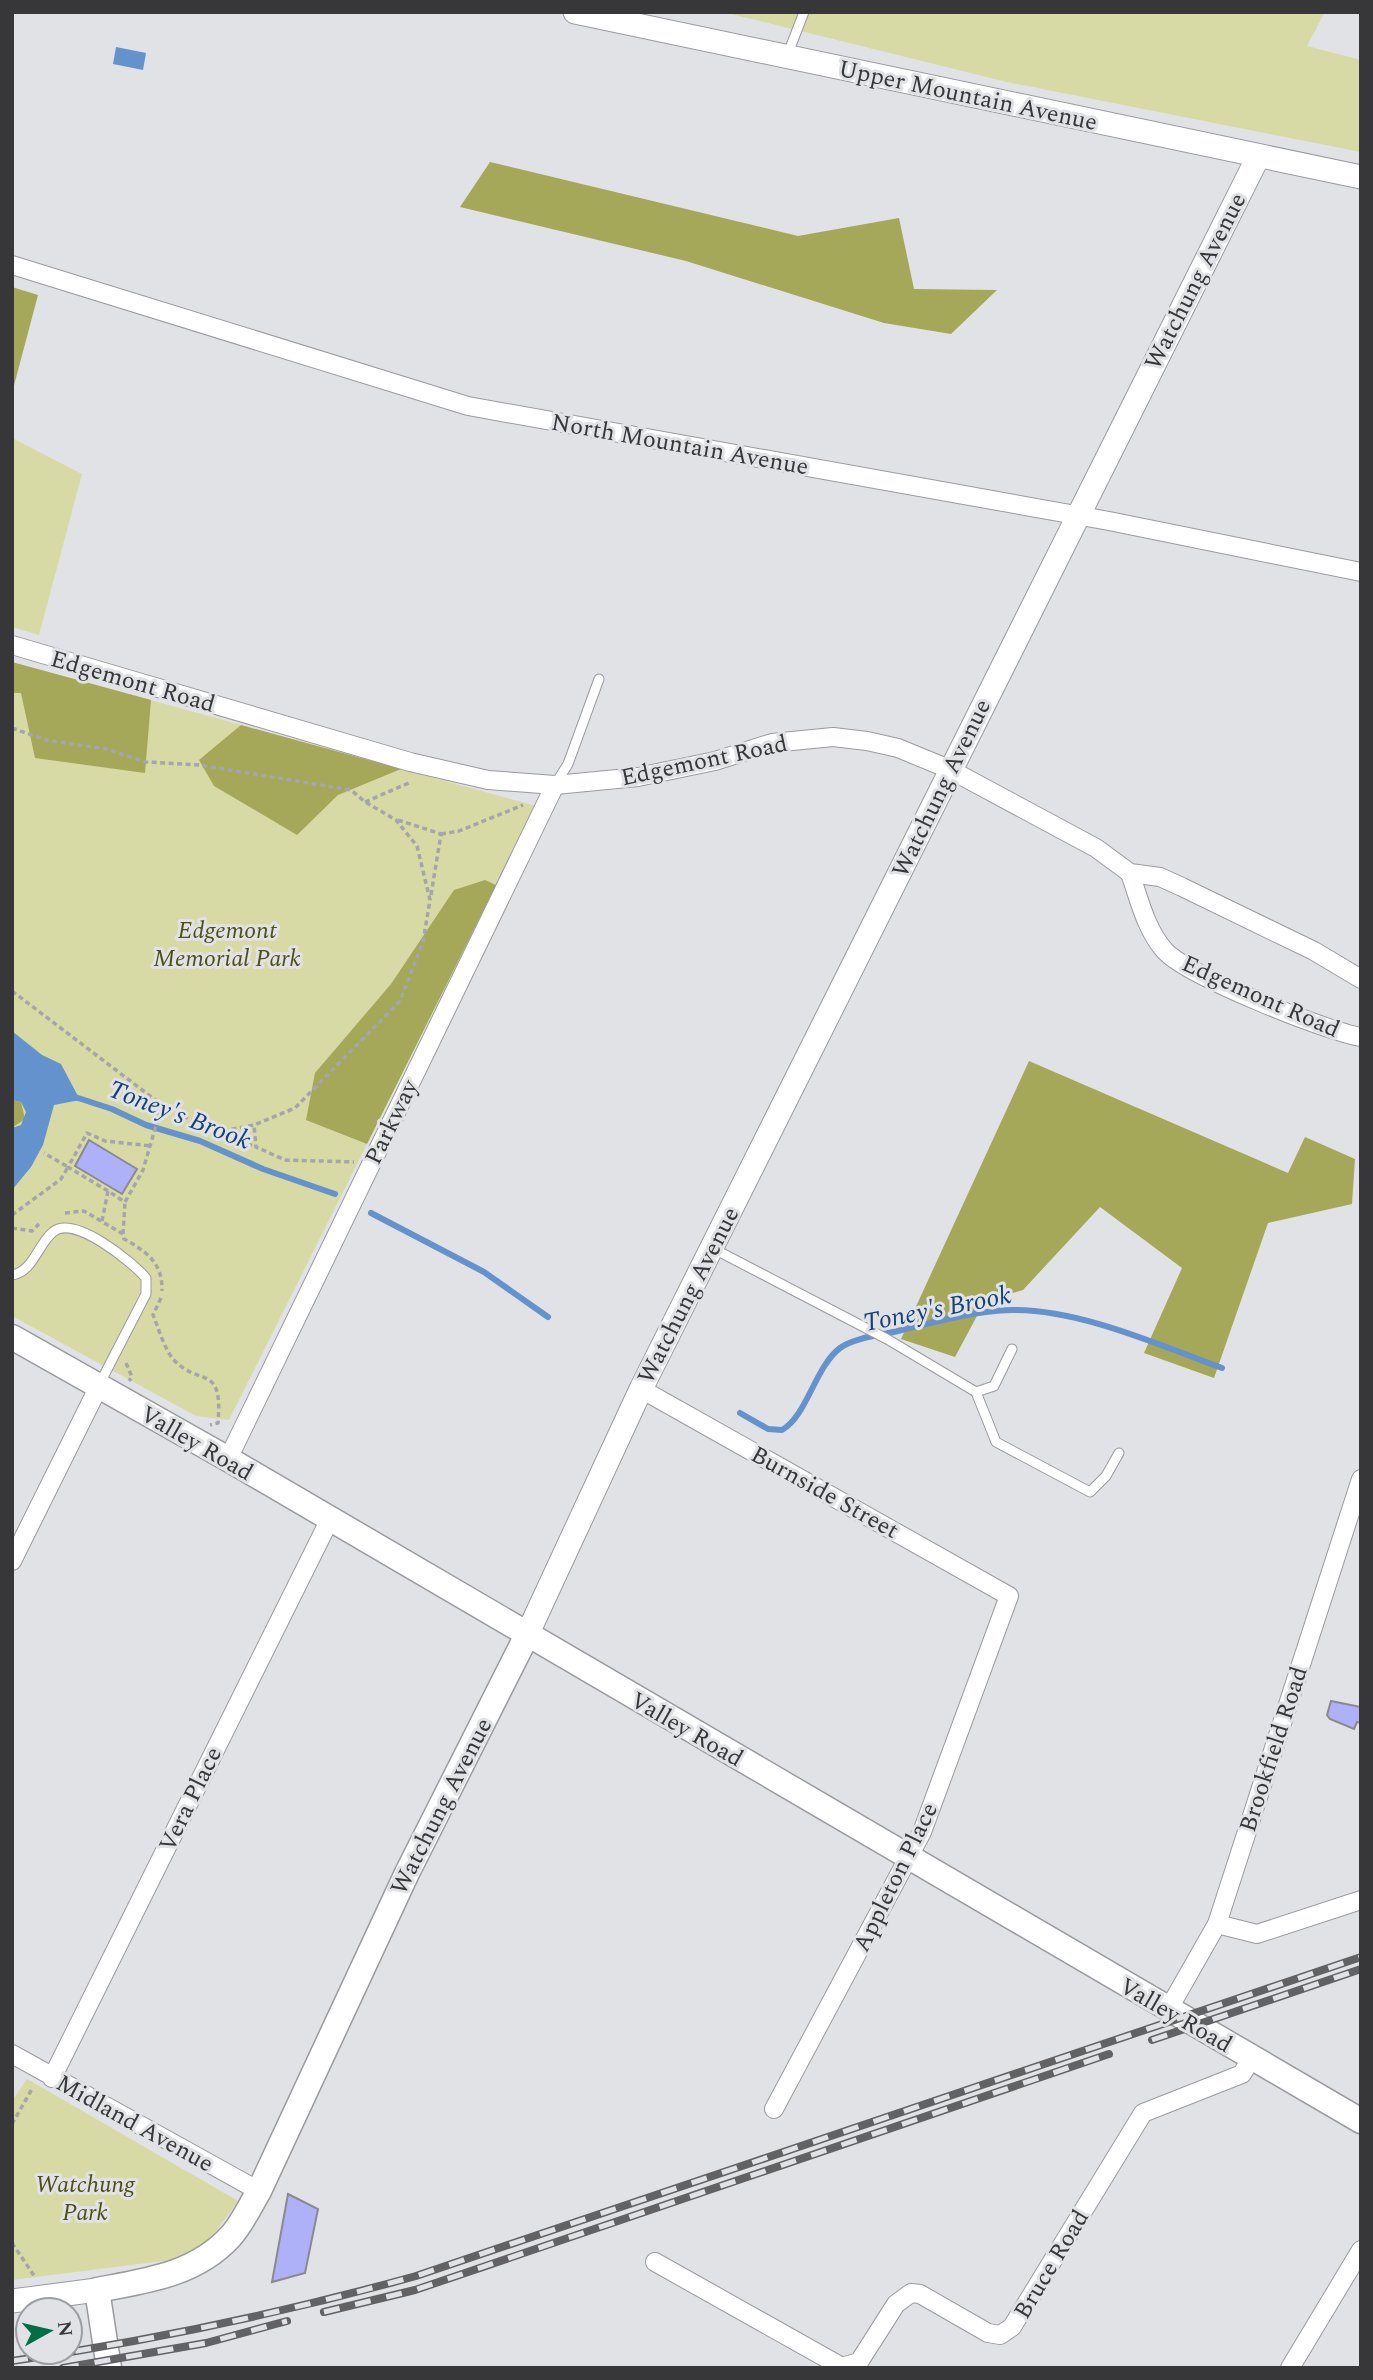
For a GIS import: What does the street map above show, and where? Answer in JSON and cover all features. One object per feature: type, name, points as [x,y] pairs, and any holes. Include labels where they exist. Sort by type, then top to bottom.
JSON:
[{"type":"main road","name":"Valley Road","points":[[12,1337],[228,1459],[329,1521],[1361,2121]]},
{"type":"main road","name":"Watchung Avenue","points":[[97,2290],[157,2278],[198,2262],[232,2236],[259,2191],[407,1873],[527,1636]]},
{"type":"main road","points":[[97,2290],[109,2368]]},
{"type":"street","name":"Upper Mountain Avenue","points":[[575,12],[1361,177]]},
{"type":"street","name":"Watchung Avenue","points":[[527,1636],[641,1389],[949,769],[1258,157]]},
{"type":"street","name":"North Mountain Avenue","points":[[12,265],[468,406],[1077,515],[1361,572]]},
{"type":"street","name":"Edgemont Road","points":[[12,645],[449,772],[488,780],[555,785],[638,777],[715,761],[772,743],[833,737],[898,748],[949,769],[1096,848],[1130,873],[1160,877],[1182,887],[1314,951],[1361,979]]},
{"type":"street","name":"Parkway","points":[[228,1459],[555,785]]},
{"type":"street","name":"Edgemont Road","points":[[1130,873],[1157,941],[1179,963],[1304,1020],[1361,1037]]},
{"type":"street","points":[[12,1561],[99,1386]]},
{"type":"street","name":"Burnside Street","points":[[641,1389],[1009,1595]]},
{"type":"street","name":"Brookfield Road","points":[[1168,2010],[1217,1924],[1361,1479]]},
{"type":"street","name":"Vera Place","points":[[52,2078],[329,1521]]},
{"type":"street","name":"Appleton Place","points":[[774,2109],[922,1832],[1009,1595]]},
{"type":"street","points":[[1217,1924],[1256,1934],[1361,1900]]},
{"type":"street","name":"Midland Avenue","points":[[12,2054],[259,2191]]},
{"type":"street","name":"Bruce Road","points":[[655,2262],[842,2367],[851,2367],[862,2359],[897,2304],[911,2293],[920,2294],[988,2333],[1000,2335],[1012,2327],[1141,2115],[1150,2109],[1242,2074],[1251,2059]]},
{"type":"street","points":[[1290,2368],[1361,2250]]},
{"type":"street","points":[[12,2301],[97,2290]]},
{"type":"lane","points":[[787,57],[804,12]]},
{"type":"lane","points":[[555,785],[568,764],[599,679]]},
{"type":"lane","points":[[12,1275],[25,1269],[52,1232],[67,1227],[81,1231],[130,1260],[146,1278],[146,1294],[99,1386]]},
{"type":"lane","points":[[712,1248],[873,1331],[976,1392],[996,1442],[1090,1492],[1106,1476],[1119,1453]]},
{"type":"lane","points":[[976,1392],[993,1386],[1012,1349]]},
{"type":"path","points":[[12,728],[46,740],[107,749],[146,761],[199,765],[351,790],[365,802],[396,820],[441,834],[459,831],[523,805]]},
{"type":"path","points":[[365,802],[412,782]]},
{"type":"path","points":[[396,820],[417,846],[430,900]]},
{"type":"path","points":[[12,991],[162,1105],[205,1127],[227,1130],[254,1125],[295,1108],[400,1001],[423,942],[441,834]]},
{"type":"path","points":[[124,1234],[125,1202],[152,1144],[162,1105]]},
{"type":"path","points":[[254,1125],[256,1147]]},
{"type":"path","points":[[227,1130],[234,1139],[285,1160],[310,1163],[352,1161],[369,1169]]},
{"type":"path","points":[[12,1215],[61,1179],[87,1133],[105,1141],[152,1144]]},
{"type":"path","points":[[44,1153],[125,1202]]},
{"type":"path","points":[[102,1221],[108,1191]]},
{"type":"path","points":[[146,1327],[153,1315]]},
{"type":"path","points":[[128,1384],[132,1377],[126,1363],[132,1351]]},
{"type":"path","points":[[12,2124],[32,2089]]},
{"type":"path","points":[[12,2243],[35,2277]]},
{"type":"green space","points":[[723,12],[1325,12],[1307,46],[1361,60],[1361,152],[1007,82]]},
{"type":"green space","points":[[12,438],[82,474],[39,635],[12,627]]},
{"type":"green space","name":"Edgemont Memorial Park","points":[[12,662],[536,806],[229,1420],[196,1416],[12,1316]]},
{"type":"green space","name":"Watchung Park","points":[[27,2079],[238,2201],[206,2245],[179,2259],[12,2280],[12,2101]]},
{"type":"shaded area","points":[[490,162],[798,236],[899,218],[914,289],[997,290],[951,334],[884,323],[686,261],[460,207]]},
{"type":"shaded area","points":[[12,287],[38,295],[12,393]]},
{"type":"shaded area","points":[[12,662],[151,700],[145,773],[35,758],[21,693],[12,693]]},
{"type":"shaded area","points":[[241,725],[401,769],[338,795],[297,835],[214,786],[199,760]]},
{"type":"shaded area","points":[[485,880],[496,885],[367,1144],[306,1120],[315,1073],[391,984],[454,890]]},
{"type":"shaded area","points":[[1029,1061],[1288,1173],[1305,1137],[1355,1159],[1352,1204],[1268,1223],[1214,1378],[1144,1353],[1182,1268],[1100,1207],[1023,1290],[985,1301],[955,1357],[901,1339]]},
{"type":"shaded area","points":[[12,1100],[21,1102],[25,1119],[12,1128]]},
{"type":"water","points":[[116,47],[146,53],[143,70],[113,64]]},
{"type":"water","points":[[12,1031],[42,1055],[61,1064],[80,1100],[54,1105],[43,1145],[31,1167],[12,1190],[12,1128],[21,1125],[26,1112],[21,1102],[12,1100]]},
{"type":"building","points":[[89,1140],[137,1169],[122,1194],[75,1166]]},
{"type":"building","points":[[1331,1701],[1361,1707],[1361,1723],[1357,1722],[1354,1729],[1330,1719],[1327,1715]]},
{"type":"building","points":[[288,2194],[318,2209],[305,2273],[272,2282]]},
{"type":"waterway","name":"Toney's Brook","points":[[75,1097],[112,1109],[146,1125],[200,1141],[263,1169],[335,1194]]},
{"type":"waterway","name":"Toney's Brook","points":[[371,1213],[484,1272],[548,1317]]},
{"type":"waterway","name":"Toney's Brook","points":[[740,1413],[768,1429],[782,1430],[798,1414],[831,1356],[846,1344],[970,1314],[998,1311],[1038,1311],[1064,1315],[1146,1339],[1222,1368]]},
{"type":"railway","points":[[12,2361],[216,2325],[416,2276],[1361,1957]]},
{"type":"railway","points":[[1152,2040],[1361,1969]]},
{"type":"railway","points":[[324,2312],[415,2290],[1109,2054]]},
{"type":"railway","points":[[63,2368],[206,2343],[287,2321]]}]
